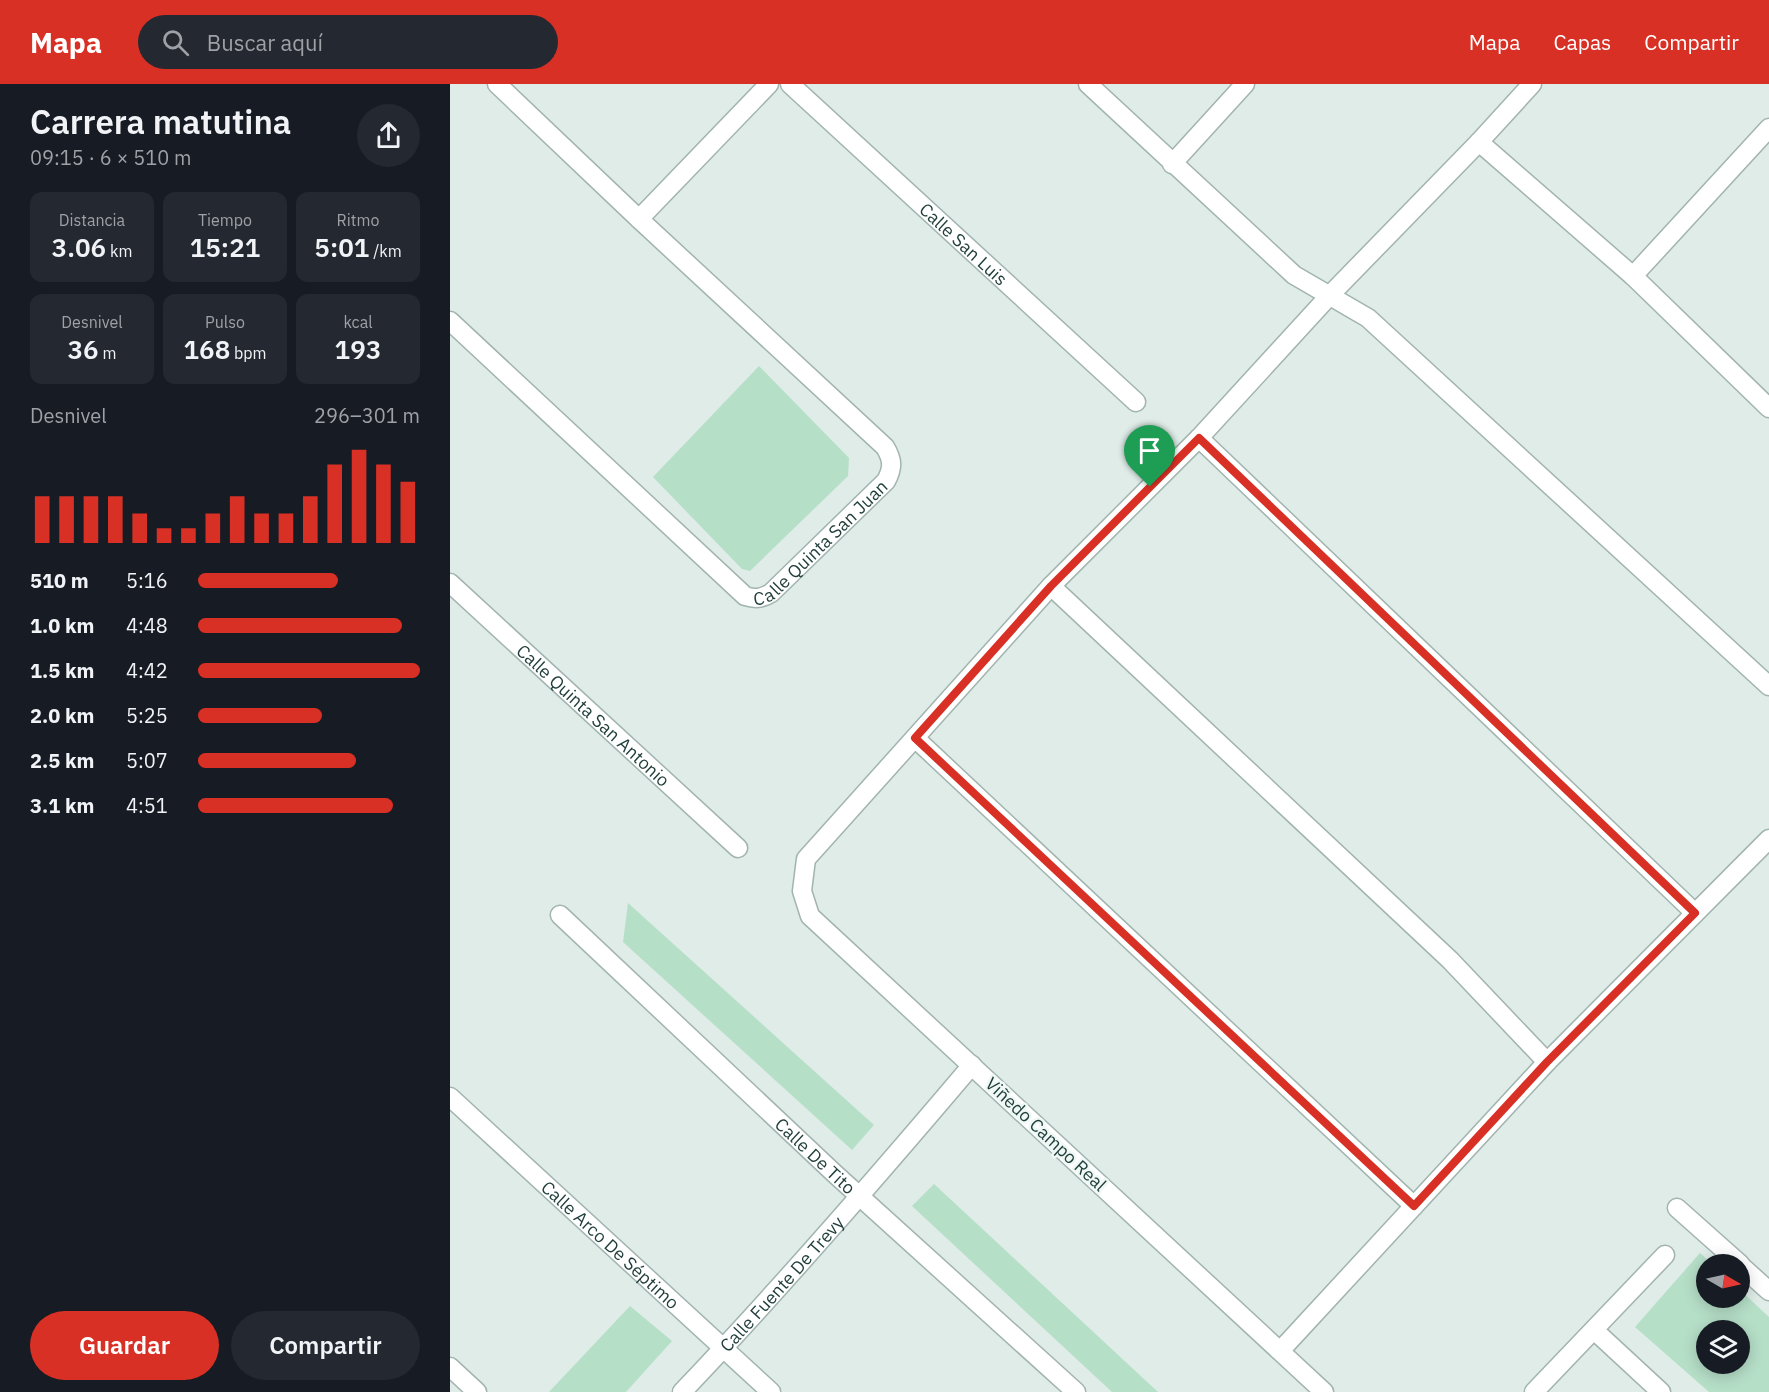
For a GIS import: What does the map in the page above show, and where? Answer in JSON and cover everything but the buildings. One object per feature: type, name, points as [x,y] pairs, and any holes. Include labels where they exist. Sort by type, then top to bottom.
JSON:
[{"type":"street","name":"Calle Quinta San Juan","points":[[450,321],[745,596],[755,599],[771,593],[886,481],[892,470],[891,458],[885,447],[497,84]]},
{"type":"street","points":[[639,219],[769,84]]},
{"type":"street","name":"Calle San Luis","points":[[790,84],[1136,402]]},
{"type":"street","points":[[1088,84],[1294,275],[1368,318],[1769,686]]},
{"type":"street","points":[[1172,164],[1245,84]]},
{"type":"street","points":[[1414,1206],[915,738],[1051,586],[1199,438],[1330,295],[1479,142],[1532,84]]},
{"type":"street","points":[[1634,276],[1769,128]]},
{"type":"street","points":[[1479,142],[1634,276],[1769,408]]},
{"type":"street","points":[[1199,438],[1695,913]]},
{"type":"street","name":"Calle Quinta San Antonio","points":[[450,582],[738,848]]},
{"type":"street","points":[[1051,586],[1450,960],[1547,1062]]},
{"type":"street","name":"Viñedo Campo Real","points":[[915,738],[806,859],[802,891],[810,916],[1324,1392]]},
{"type":"street","points":[[1280,1351],[1547,1062],[1769,838]]},
{"type":"street","name":"Calle De Tito","points":[[560,915],[835,1174],[1076,1392]]},
{"type":"street","name":"Calle Fuente De Trevy","points":[[682,1392],[860,1196],[972,1065]]},
{"type":"street","name":"Calle Arco De Séptimo","points":[[450,1097],[771,1392]]},
{"type":"street","points":[[1677,1208],[1728,1254]]},
{"type":"street","points":[[1534,1392],[1665,1255]]},
{"type":"street","points":[[1750,1274],[1769,1291]]},
{"type":"street","points":[[1594,1330],[1660,1392]]},
{"type":"street","points":[[450,1367],[477,1392]]},
{"type":"green space","points":[[759,366],[849,458],[848,476],[750,571],[742,569],[653,477]]},
{"type":"green space","points":[[628,903],[874,1125],[852,1150],[623,942]]},
{"type":"green space","points":[[934,1184],[1158,1392],[1112,1392],[912,1206]]},
{"type":"green space","points":[[1696,1258],[1696,1308],[1750,1308],[1750,1299],[1769,1317],[1769,1392],[1709,1392],[1635,1327]]},
{"type":"green space","points":[[630,1306],[672,1341],[626,1392],[549,1392]]},
{"type":"route","points":[[1199,438],[1695,913],[1547,1062],[1414,1206],[915,738],[1051,586],[1150,487],[1199,438]]}]
